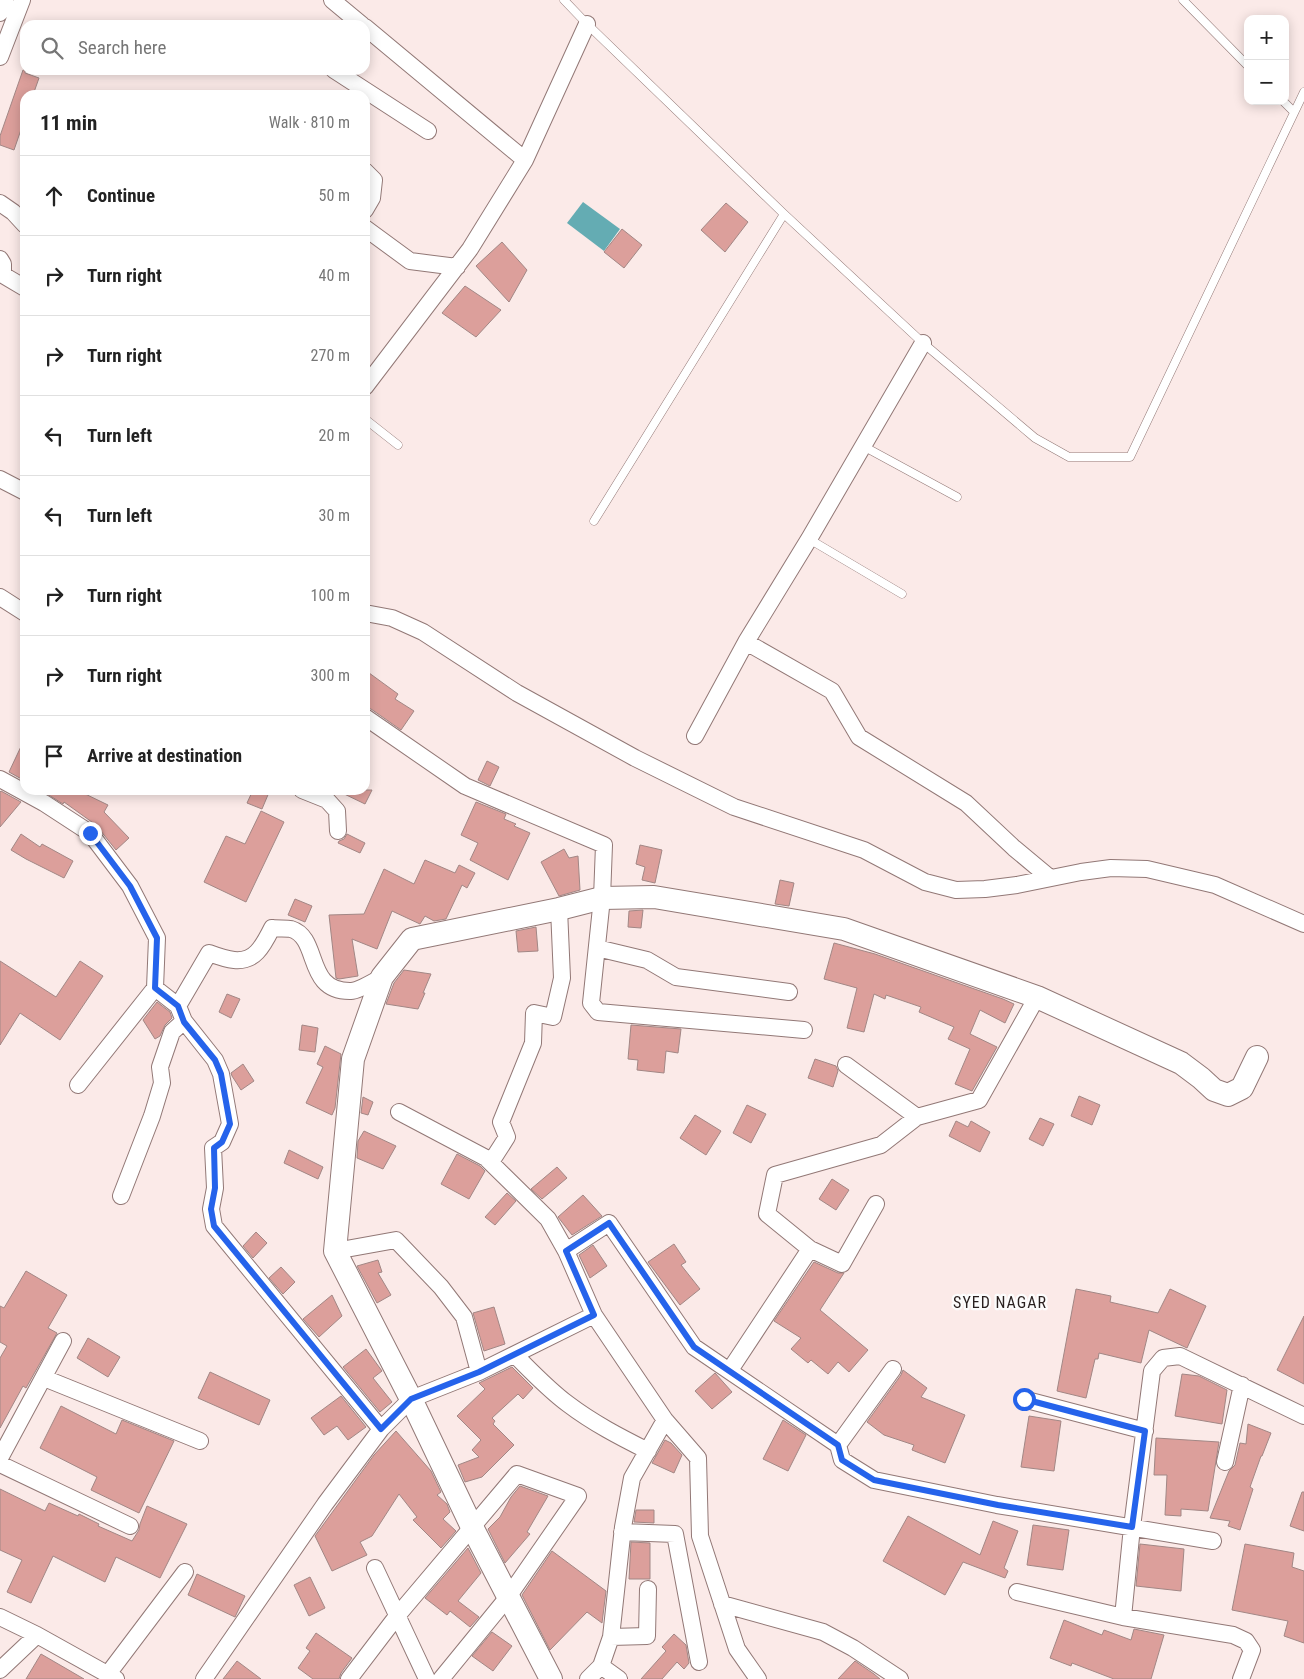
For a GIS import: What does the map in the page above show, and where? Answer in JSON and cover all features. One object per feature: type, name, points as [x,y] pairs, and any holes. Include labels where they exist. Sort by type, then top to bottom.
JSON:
[{"type":"street","points":[[0,13],[5,0]]},
{"type":"street","points":[[0,57],[22,0]]},
{"type":"street","points":[[332,0],[357,20]]},
{"type":"street","points":[[370,380],[470,250],[525,160],[587,24]]},
{"type":"street","points":[[370,31],[525,160]]},
{"type":"street","points":[[341,75],[360,90]]},
{"type":"street","points":[[370,96],[428,131]]},
{"type":"street","points":[[370,176],[374,180],[370,201]]},
{"type":"street","points":[[6,207],[20,220]]},
{"type":"street","points":[[370,232],[410,261],[457,267]]},
{"type":"street","points":[[2,270],[20,284]]},
{"type":"street","points":[[695,736],[746,642],[809,539],[923,343]]},
{"type":"street","points":[[0,479],[20,489]]},
{"type":"street","points":[[0,597],[20,609]]},
{"type":"street","points":[[370,614],[392,618],[423,632],[517,693],[635,758],[734,807],[864,850],[925,882],[956,890],[985,889],[1112,868],[1147,869],[1215,884],[1304,924]]},
{"type":"street","points":[[746,642],[832,691],[859,737],[966,803],[1014,848],[1050,878]]},
{"type":"street","points":[[370,720],[464,786],[604,845],[598,948],[590,1003],[598,1012],[804,1030]]},
{"type":"street","points":[[0,779],[20,790]]},
{"type":"street","points":[[29,795],[90,833],[130,886],[157,938],[155,988],[78,1085]]},
{"type":"street","points":[[314,795],[327,800],[337,811],[338,831]]},
{"type":"street","points":[[544,1675],[411,1399],[335,1251],[353,1059],[382,977],[412,939],[559,910],[602,898],[654,897],[844,929],[1037,997],[1182,1064],[1214,1090],[1228,1094],[1242,1088],[1256,1057]]},
{"type":"street","points":[[491,1162],[507,1137],[502,1122],[533,1043],[534,1013],[553,1017],[562,978],[559,910]]},
{"type":"street","points":[[178,1006],[210,953],[241,962],[257,953],[272,928],[292,930],[306,941],[318,974],[331,988],[352,991],[382,977]]},
{"type":"street","points":[[598,948],[647,960],[676,977],[789,992]]},
{"type":"street","points":[[155,988],[178,1006],[184,1022],[215,1060],[221,1074],[230,1124],[222,1142],[214,1148],[215,1188],[211,1209],[214,1226],[381,1429]]},
{"type":"street","points":[[876,1204],[842,1264],[810,1249],[768,1214],[775,1174],[880,1144],[917,1117],[979,1100],[1037,997]]},
{"type":"street","points":[[121,1196],[152,1116],[162,1082],[160,1067],[172,1032],[184,1022]]},
{"type":"street","points":[[846,1065],[917,1117]]},
{"type":"street","points":[[399,1112],[486,1158],[548,1219],[566,1251],[594,1315],[665,1420],[698,1458],[700,1536],[737,1649],[758,1679]]},
{"type":"street","points":[[566,1251],[609,1223],[694,1347],[838,1445],[842,1460],[874,1480],[998,1505],[1213,1541]]},
{"type":"street","points":[[335,1251],[396,1240],[441,1287],[464,1317],[479,1372]]},
{"type":"street","points":[[730,1370],[810,1249]]},
{"type":"street","points":[[204,1679],[325,1504],[381,1429],[411,1399],[479,1372],[594,1315]]},
{"type":"street","points":[[0,1458],[63,1341]]},
{"type":"street","points":[[515,1354],[569,1405],[603,1427],[648,1451]]},
{"type":"street","points":[[1123,1617],[1132,1527],[1152,1371],[1163,1358],[1180,1356],[1304,1416]]},
{"type":"street","points":[[838,1445],[893,1369]]},
{"type":"street","points":[[44,1378],[200,1441]]},
{"type":"street","points":[[1225,1462],[1242,1385]]},
{"type":"street","points":[[1024,1399],[1145,1431]]},
{"type":"street","points":[[588,1679],[601,1666],[611,1637],[622,1532],[632,1478],[665,1420]]},
{"type":"street","points":[[0,1464],[130,1526]]},
{"type":"street","points":[[350,1679],[397,1616],[517,1474],[578,1496],[508,1597],[441,1679]]},
{"type":"street","points":[[622,1532],[675,1534],[699,1662]]},
{"type":"street","points":[[375,1568],[427,1679]]},
{"type":"street","points":[[0,1617],[37,1635],[112,1677],[185,1572]]},
{"type":"street","points":[[611,1637],[647,1636],[648,1590]]},
{"type":"street","points":[[1017,1592],[1123,1617],[1233,1635],[1246,1641],[1252,1650],[1241,1679]]},
{"type":"street","points":[[722,1604],[823,1632],[853,1648],[900,1679]]},
{"type":"street","points":[[0,1670],[37,1635]]},
{"type":"street","points":[[601,1666],[619,1679]]},
{"type":"lane","points":[[564,0],[784,214],[923,343],[1035,438],[1069,457],[1130,457],[1304,92]]},
{"type":"lane","points":[[1183,0],[1244,62]]},
{"type":"lane","points":[[1287,105],[1294,112]]},
{"type":"lane","points":[[594,520],[784,214]]},
{"type":"lane","points":[[370,423],[398,445]]},
{"type":"lane","points":[[863,446],[957,497]]},
{"type":"lane","points":[[809,539],[902,594]]},
{"type":"water","points":[[583,202],[620,229],[604,251],[567,223]]},
{"type":"building","points":[[21,75],[31,75],[39,78],[35,90],[20,90],[20,133],[14,150],[0,145],[0,136]]},
{"type":"building","points":[[726,203],[748,222],[725,252],[701,230]]},
{"type":"building","points":[[622,229],[642,245],[624,268],[604,252]]},
{"type":"building","points":[[502,242],[527,270],[509,302],[476,266]]},
{"type":"building","points":[[465,286],[501,310],[476,337],[442,313]]},
{"type":"building","points":[[370,674],[398,694],[395,699],[414,711],[401,730],[371,709]]},
{"type":"building","points":[[20,749],[20,778],[9,772]]},
{"type":"building","points":[[487,761],[499,767],[490,786],[478,780]]},
{"type":"building","points":[[0,792],[21,802],[0,827]]},
{"type":"building","points":[[49,795],[87,795],[108,805],[104,812],[129,838],[116,850],[96,825],[64,802],[63,804]]},
{"type":"building","points":[[251,795],[268,795],[262,809],[247,803]]},
{"type":"building","points":[[346,795],[370,795],[365,804]]},
{"type":"building","points":[[476,802],[506,814],[504,819],[530,833],[508,880],[470,860],[478,843],[461,835]]},
{"type":"building","points":[[261,811],[284,822],[246,902],[204,882],[226,836],[245,844]]},
{"type":"building","points":[[21,834],[40,847],[42,844],[73,861],[64,878],[11,850]]},
{"type":"building","points":[[347,834],[365,843],[360,853],[338,843]]},
{"type":"building","points":[[640,845],[662,850],[655,883],[642,880],[645,867],[636,864]]},
{"type":"building","points":[[564,849],[569,858],[578,856],[580,890],[559,896],[541,862]]},
{"type":"building","points":[[425,860],[455,873],[459,865],[475,873],[467,888],[462,885],[446,919],[434,921],[425,916],[420,924],[392,911],[377,949],[352,939],[358,976],[336,978],[329,915],[364,914],[384,869],[414,884]]},
{"type":"building","points":[[780,880],[794,883],[789,906],[775,904]]},
{"type":"building","points":[[295,899],[312,906],[305,922],[288,915]]},
{"type":"building","points":[[643,910],[641,928],[628,927],[629,911]]},
{"type":"building","points":[[536,927],[538,951],[518,952],[516,931]]},
{"type":"building","points":[[834,943],[875,954],[1014,1004],[1005,1023],[980,1010],[970,1034],[997,1047],[972,1091],[955,1084],[970,1049],[948,1039],[954,1027],[919,1012],[921,1007],[886,995],[885,999],[874,994],[864,1032],[847,1028],[857,988],[824,979]]},
{"type":"building","points":[[0,961],[56,997],[80,961],[103,976],[60,1040],[20,1013],[0,1045]]},
{"type":"building","points":[[404,970],[431,974],[418,1009],[386,1004],[394,983]]},
{"type":"building","points":[[227,994],[240,999],[231,1018],[219,1012]]},
{"type":"building","points":[[157,1002],[170,1012],[172,1018],[165,1025],[160,1036],[155,1039],[143,1020]]},
{"type":"building","points":[[302,1025],[318,1028],[315,1052],[299,1050]]},
{"type":"building","points":[[631,1025],[681,1029],[678,1053],[666,1051],[664,1073],[637,1070],[638,1060],[628,1059]]},
{"type":"building","points":[[325,1046],[341,1054],[335,1108],[332,1115],[306,1103],[323,1067],[317,1064]]},
{"type":"building","points":[[815,1059],[836,1066],[838,1071],[833,1087],[808,1078]]},
{"type":"building","points":[[243,1064],[254,1081],[241,1090],[231,1073]]},
{"type":"building","points":[[1079,1096],[1100,1105],[1092,1125],[1071,1116]]},
{"type":"building","points":[[363,1097],[373,1102],[368,1115],[361,1113]]},
{"type":"building","points":[[747,1105],[766,1114],[751,1143],[733,1133]]},
{"type":"building","points":[[695,1115],[721,1131],[706,1155],[680,1138]]},
{"type":"building","points":[[1040,1118],[1054,1124],[1043,1146],[1029,1139]]},
{"type":"building","points":[[956,1121],[968,1127],[971,1121],[990,1132],[980,1152],[949,1136]]},
{"type":"building","points":[[364,1131],[396,1146],[383,1169],[357,1158],[358,1141]]},
{"type":"building","points":[[289,1150],[323,1167],[318,1179],[284,1163]]},
{"type":"building","points":[[457,1154],[480,1166],[485,1171],[469,1199],[441,1184]]},
{"type":"building","points":[[557,1167],[567,1178],[542,1199],[531,1189]]},
{"type":"building","points":[[832,1179],[849,1190],[836,1210],[819,1199]]},
{"type":"building","points":[[507,1193],[516,1201],[495,1225],[485,1217]]},
{"type":"building","points":[[583,1195],[602,1216],[572,1235],[558,1217]]},
{"type":"building","points":[[256,1232],[267,1243],[253,1258],[243,1246]]},
{"type":"building","points":[[674,1244],[686,1262],[681,1265],[700,1289],[680,1305],[648,1262]]},
{"type":"building","points":[[593,1245],[607,1266],[590,1278],[579,1255]]},
{"type":"building","points":[[378,1260],[382,1272],[378,1273],[391,1295],[377,1303],[357,1266]]},
{"type":"building","points":[[814,1262],[838,1273],[844,1273],[820,1310],[868,1350],[849,1372],[838,1362],[828,1374],[811,1360],[808,1363],[791,1349],[801,1338],[774,1321]]},
{"type":"building","points":[[281,1267],[295,1282],[283,1294],[269,1278]]},
{"type":"building","points":[[26,1271],[67,1295],[48,1328],[57,1333],[26,1388],[23,1386],[0,1428],[0,1358],[7,1346],[0,1342],[0,1306],[4,1308]]},
{"type":"building","points":[[1076,1289],[1111,1296],[1110,1302],[1158,1313],[1170,1289],[1206,1306],[1187,1348],[1149,1330],[1141,1363],[1099,1353],[1098,1359],[1095,1359],[1086,1398],[1057,1391]]},
{"type":"building","points":[[332,1295],[342,1316],[319,1337],[303,1319]]},
{"type":"building","points":[[494,1307],[505,1344],[484,1351],[473,1313]]},
{"type":"building","points":[[1304,1316],[1304,1384],[1277,1370]]},
{"type":"building","points":[[88,1338],[120,1357],[108,1377],[77,1358]]},
{"type":"building","points":[[366,1349],[382,1371],[373,1378],[392,1402],[380,1412],[343,1367]]},
{"type":"building","points":[[512,1367],[533,1388],[523,1399],[518,1394],[492,1418],[495,1421],[493,1424],[514,1445],[482,1477],[465,1482],[458,1465],[479,1457],[472,1450],[481,1440],[457,1416],[485,1389],[479,1383]]},
{"type":"building","points":[[903,1370],[927,1388],[921,1397],[965,1415],[945,1463],[912,1450],[914,1445],[884,1435],[867,1422]]},
{"type":"building","points":[[210,1372],[270,1400],[259,1425],[198,1398]]},
{"type":"building","points":[[715,1373],[732,1392],[712,1409],[695,1391]]},
{"type":"building","points":[[1182,1374],[1199,1376],[1227,1390],[1222,1424],[1175,1416]]},
{"type":"building","points":[[341,1396],[366,1427],[348,1440],[337,1426],[324,1435],[311,1418]]},
{"type":"building","points":[[61,1406],[116,1434],[122,1420],[174,1441],[139,1513],[91,1490],[97,1477],[40,1448]]},
{"type":"building","points":[[1029,1416],[1061,1421],[1054,1471],[1021,1467]]},
{"type":"building","points":[[783,1420],[806,1435],[788,1471],[763,1459]]},
{"type":"building","points":[[1248,1424],[1271,1433],[1250,1487],[1253,1489],[1240,1530],[1228,1526],[1230,1521],[1210,1518],[1229,1471],[1235,1465],[1240,1443],[1246,1444]]},
{"type":"building","points":[[396,1431],[431,1471],[441,1492],[437,1495],[447,1504],[450,1512],[443,1519],[456,1531],[441,1548],[413,1520],[417,1517],[399,1494],[372,1536],[360,1542],[367,1555],[332,1571],[315,1536],[374,1455]]},
{"type":"building","points":[[1156,1438],[1219,1442],[1208,1511],[1181,1509],[1181,1516],[1165,1515],[1167,1475],[1154,1475]]},
{"type":"building","points":[[665,1440],[671,1443],[682,1455],[674,1473],[652,1463]]},
{"type":"building","points":[[520,1486],[548,1496],[527,1532],[530,1534],[505,1563],[488,1529],[500,1517],[511,1497]]},
{"type":"building","points":[[0,1489],[45,1511],[49,1503],[78,1516],[79,1514],[99,1524],[98,1526],[132,1541],[139,1530],[147,1506],[187,1524],[160,1578],[116,1557],[105,1582],[53,1556],[31,1603],[7,1592],[22,1560],[0,1550]]},
{"type":"building","points":[[1302,1492],[1304,1492],[1304,1531],[1290,1526]]},
{"type":"building","points":[[636,1510],[654,1510],[654,1523],[634,1522]]},
{"type":"building","points":[[908,1516],[980,1555],[993,1521],[1018,1531],[1004,1568],[1008,1571],[1005,1578],[963,1562],[945,1595],[883,1561]]},
{"type":"building","points":[[1033,1525],[1069,1530],[1063,1570],[1027,1565]]},
{"type":"building","points":[[631,1542],[650,1543],[650,1579],[629,1579]]},
{"type":"building","points":[[1140,1544],[1184,1549],[1181,1591],[1136,1586]]},
{"type":"building","points":[[1245,1544],[1294,1553],[1292,1567],[1304,1571],[1304,1643],[1284,1636],[1288,1621],[1232,1610]]},
{"type":"building","points":[[468,1548],[481,1573],[458,1601],[479,1617],[470,1627],[450,1611],[447,1615],[425,1598]]},
{"type":"building","points":[[552,1551],[606,1591],[602,1623],[587,1612],[550,1650],[522,1595]]},
{"type":"building","points":[[197,1574],[245,1596],[235,1617],[188,1595]]},
{"type":"building","points":[[310,1577],[325,1608],[309,1616],[294,1585]]},
{"type":"building","points":[[1064,1620],[1102,1635],[1104,1630],[1131,1640],[1134,1629],[1164,1635],[1151,1679],[1114,1679],[1072,1663],[1071,1666],[1050,1658]]},
{"type":"building","points":[[492,1632],[512,1646],[493,1671],[472,1656]]},
{"type":"building","points":[[316,1633],[352,1658],[339,1679],[313,1679],[298,1668],[310,1651],[306,1648]]},
{"type":"building","points":[[674,1634],[686,1645],[689,1663],[684,1669],[677,1662],[662,1679],[641,1679],[666,1651],[662,1647]]},
{"type":"building","points":[[41,1654],[84,1679],[26,1679]]},
{"type":"building","points":[[237,1661],[261,1679],[223,1679]]},
{"type":"building","points":[[855,1661],[874,1674],[880,1679],[838,1679]]},
{"type":"district","name":"SYED NAGAR","points":[[1000,1302]]},
{"type":"route","points":[[90,833],[130,886],[157,938],[155,988],[178,1006],[184,1022],[215,1060],[221,1074],[230,1124],[222,1142],[214,1148],[215,1188],[211,1209],[214,1226],[381,1429],[411,1399],[479,1372],[594,1315],[566,1251],[609,1223],[694,1347],[838,1445],[842,1460],[874,1480],[998,1505],[1132,1527],[1145,1431],[1024,1399]]}]
